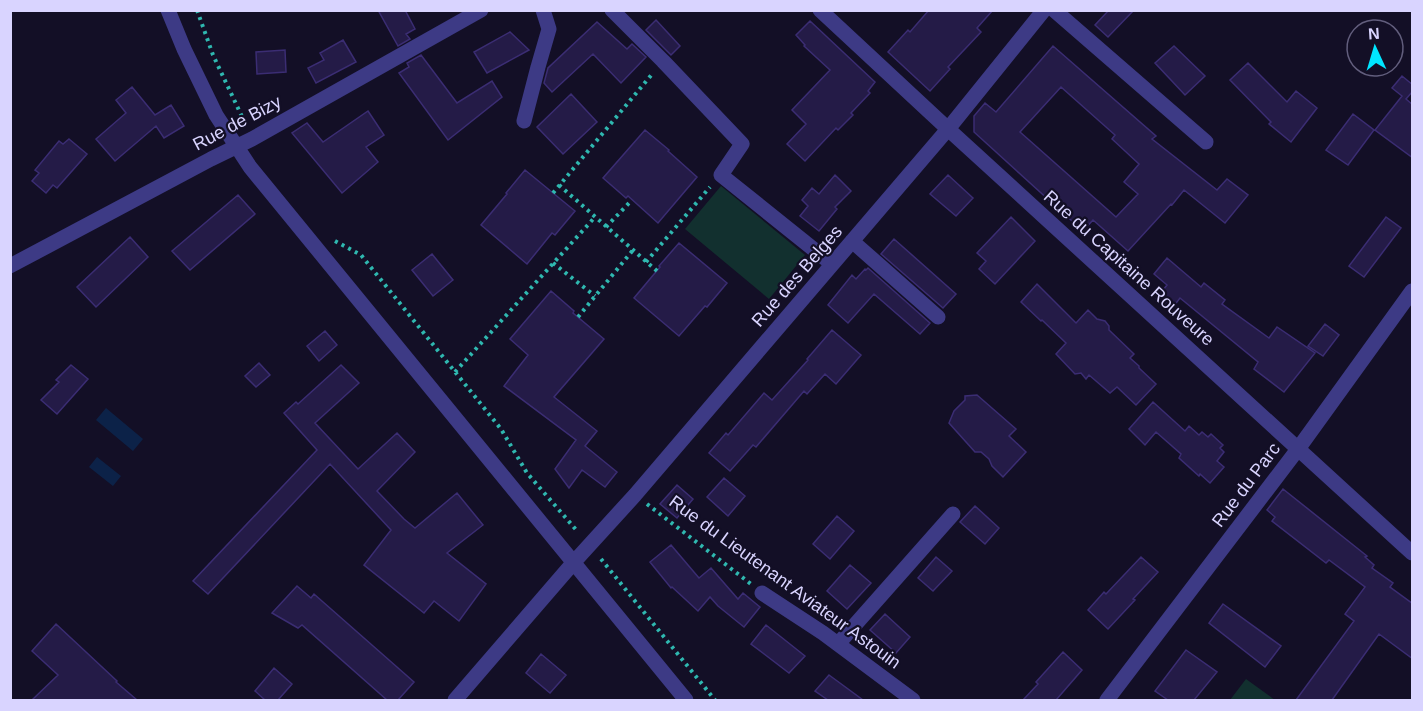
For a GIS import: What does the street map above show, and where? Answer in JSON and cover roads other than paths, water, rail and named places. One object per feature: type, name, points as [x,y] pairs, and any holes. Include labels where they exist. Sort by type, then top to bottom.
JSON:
[{"type":"street","points":[[168,10],[216,115],[250,167],[686,700]]},
{"type":"street","name":"Rue de Bizy","points":[[10,266],[252,139],[481,10]]},
{"type":"street","points":[[524,121],[549,29],[543,10]]},
{"type":"street","points":[[612,10],[742,144],[721,175],[832,264]]},
{"type":"street","name":"Rue du Capitaine Rouveure","points":[[820,10],[1413,553]]},
{"type":"street","name":"Rue des Belges","points":[[455,700],[635,495],[948,129],[1044,10]]},
{"type":"street","points":[[1054,10],[1206,142]]},
{"type":"street","points":[[852,241],[938,316]]},
{"type":"street","name":"Rue du Parc","points":[[1107,700],[1298,449],[1413,291]]},
{"type":"street","points":[[838,644],[953,514]]},
{"type":"street","name":"Rue du Lieutenant Aviateur Astouin","points":[[762,593],[838,644],[913,700]]},
{"type":"water","points":[[106,408],[143,439],[133,451],[96,420]]},
{"type":"water","points":[[97,457],[121,476],[113,486],[89,467]]}]
